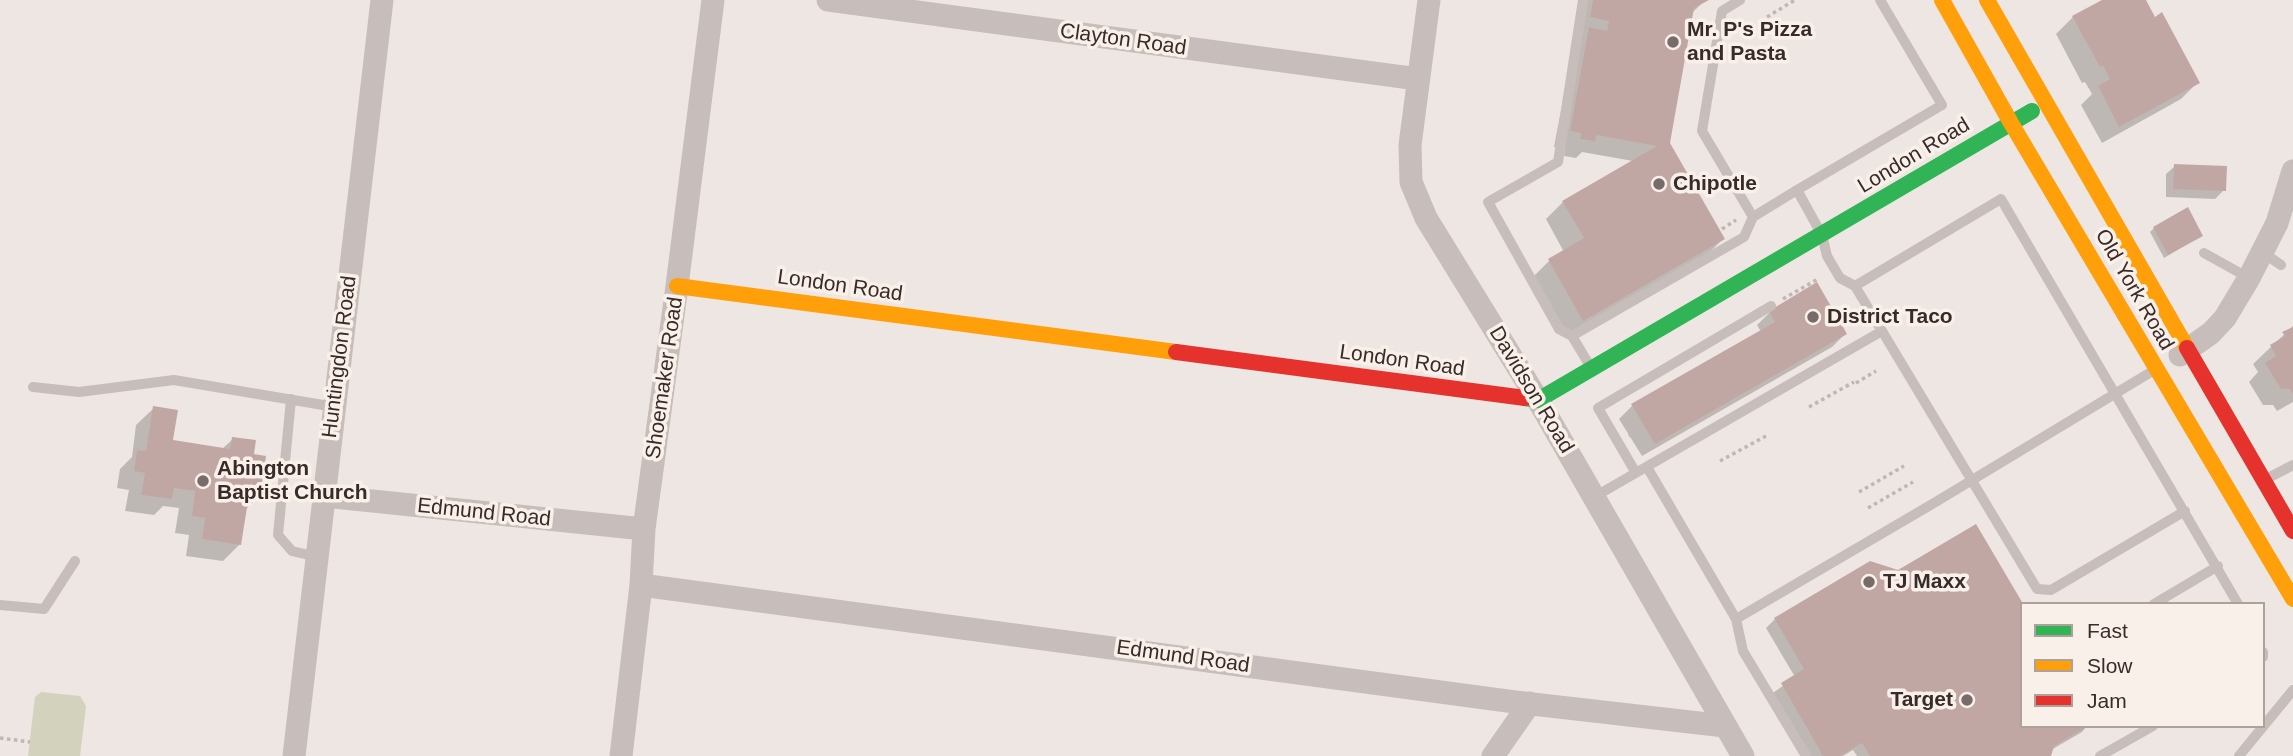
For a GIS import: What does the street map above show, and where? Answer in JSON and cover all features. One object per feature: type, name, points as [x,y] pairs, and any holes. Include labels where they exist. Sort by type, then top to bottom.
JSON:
[{"type":"main road","name":"Old York Road","points":[[1942,0],[2011,123],[2293,599]]},
{"type":"main road","name":"Old York Road","points":[[1987,0],[2293,530]]},
{"type":"main road","name":"London Road","points":[[677,286],[1538,400],[2045,103]]},
{"type":"street","name":"Huntingdon Road","points":[[294,756],[382,0]]},
{"type":"street","name":"Shoemaker Road","points":[[621,756],[644,529],[713,0]]},
{"type":"street","name":"Clayton Road","points":[[828,0],[1418,79]]},
{"type":"street","name":"Davidson Road","points":[[1429,0],[1410,145],[1411,182],[1426,218],[1538,400],[1743,756]]},
{"type":"street","points":[[2156,369],[2211,334],[2224,318],[2262,252],[2282,225],[2293,171]]},
{"type":"street","name":"Edmund Road","points":[[324,496],[644,529]]},
{"type":"street","name":"Edmund Road","points":[[640,585],[1530,704],[1725,726]]},
{"type":"street","points":[[1493,756],[1530,704]]},
{"type":"lane","points":[[1583,0],[1558,162],[1488,202],[1559,329],[1572,336],[1592,369]]},
{"type":"lane","points":[[1740,0],[1722,11],[1702,131],[1753,217]]},
{"type":"lane","points":[[1572,336],[1744,237],[1753,217],[1942,105],[1880,0]]},
{"type":"lane","points":[[1797,190],[1822,235],[1827,256],[1840,278],[1855,286],[2037,589],[2050,590],[2185,511]]},
{"type":"lane","points":[[1855,286],[2001,199],[2237,602]]},
{"type":"lane","points":[[2262,252],[2281,265]]},
{"type":"lane","points":[[2204,253],[2249,278]]},
{"type":"lane","points":[[1636,473],[1598,408],[1771,306]]},
{"type":"lane","points":[[1594,497],[1882,331]]},
{"type":"lane","points":[[1736,619],[2156,369]]},
{"type":"lane","points":[[33,387],[79,392],[174,380],[335,407]]},
{"type":"lane","points":[[291,399],[278,536],[292,551],[317,557]]},
{"type":"lane","points":[[2264,480],[2293,465]]},
{"type":"lane","points":[[1647,467],[1736,619],[1743,651],[1806,756]]},
{"type":"lane","points":[[0,605],[44,609],[75,561]]},
{"type":"lane","points":[[2157,602],[2218,566]]},
{"type":"lane","points":[[2265,724],[2293,690]]},
{"type":"lane","points":[[2239,756],[2262,728]]},
{"type":"lane","points":[[2100,756],[2139,729]]},
{"type":"path","points":[[1767,17],[1795,0]]},
{"type":"path","points":[[1771,306],[1818,279]]},
{"type":"path","points":[[1791,285],[1791,294]]},
{"type":"path","points":[[1809,407],[1876,371]]},
{"type":"path","points":[[1720,461],[1766,436]]},
{"type":"path","points":[[1859,492],[1904,466]]},
{"type":"path","points":[[1868,508],[1913,482]]},
{"type":"path","points":[[0,738],[30,741]]},
{"type":"green space","points":[[41,692],[80,696],[86,706],[80,756],[28,756],[35,697]]},
{"type":"building","points":[[1593,0],[1709,0],[1694,8],[1670,143],[1725,239],[1583,321],[1548,259],[1584,238],[1562,201],[1657,146],[1596,135],[1595,141],[1580,139],[1581,133],[1570,131],[1589,27],[1607,31],[1609,21],[1590,17]]},
{"type":"building","points":[[2102,0],[2146,0],[2155,17],[2162,12],[2200,83],[2119,127],[2098,86],[2110,79],[2103,66],[2100,67],[2072,16]]},
{"type":"building","points":[[2174,164],[2227,166],[2226,191],[2173,189]]},
{"type":"building","points":[[2188,207],[2203,236],[2168,255],[2153,227]]},
{"type":"building","points":[[1817,282],[1847,334],[1655,444],[1631,404],[1775,322],[1769,311]]},
{"type":"building","points":[[2293,327],[2293,394],[2290,389],[2281,389],[2265,363],[2276,356],[2270,345],[2285,336],[2282,332]]},
{"type":"building","name":"Abington Baptist Church","points":[[153,406],[178,410],[173,440],[230,449],[232,437],[256,440],[254,454],[266,456],[260,497],[249,495],[241,545],[202,539],[205,518],[192,516],[195,491],[174,488],[172,499],[141,495],[145,473],[134,471],[137,450],[146,451]]},
{"type":"building","points":[[1976,524],[2022,602],[2020,728],[2085,728],[2054,746],[2051,756],[1870,756],[1862,743],[1840,756],[1823,756],[1781,683],[1804,669],[1774,618],[1870,561],[1898,570]]},
{"type":"traffic: fast","points":[[1525,398],[1538,400],[2032,111]]},
{"type":"traffic: slow","points":[[1942,0],[2011,123],[2293,599]]},
{"type":"traffic: slow","points":[[1987,0],[2187,348]]},
{"type":"traffic: slow","points":[[677,286],[1176,352]]},
{"type":"traffic: jam","points":[[2187,348],[2293,531]]},
{"type":"traffic: jam","points":[[1176,352],[1525,398]]},
{"type":"place","name":"Mr. P's Pizza and Pasta","points":[[1673,42]]},
{"type":"place","name":"Chipotle","points":[[1659,184]]},
{"type":"place","name":"District Taco","points":[[1813,317]]},
{"type":"place","name":"Abington Baptist Church","points":[[203,481]]},
{"type":"place","name":"TJ Maxx","points":[[1869,582]]},
{"type":"place","name":"Target","points":[[1967,700]]}]
